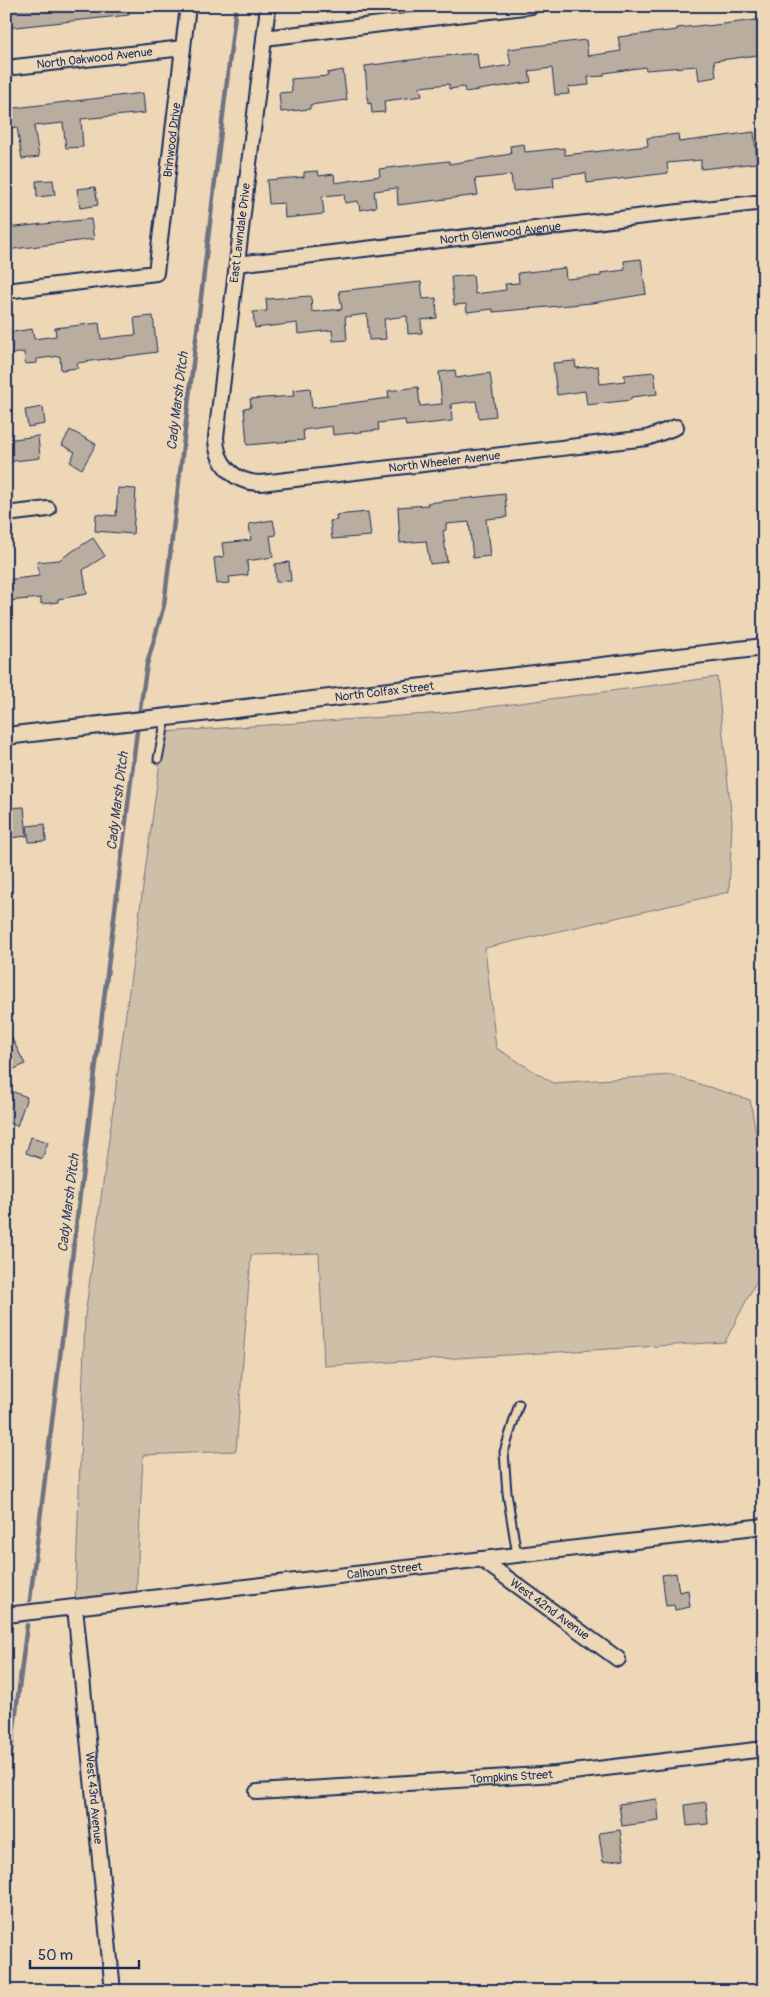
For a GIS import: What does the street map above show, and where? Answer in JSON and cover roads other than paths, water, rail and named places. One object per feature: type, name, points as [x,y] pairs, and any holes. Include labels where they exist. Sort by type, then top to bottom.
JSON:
[{"type":"street","name":"Brinwood Drive","points":[[6,291],[156,272],[188,6]]},
{"type":"street","name":"East Lawndale Drive","points":[[220,459],[216,447],[216,437],[268,6]]},
{"type":"street","points":[[264,38],[532,6]]},
{"type":"street","name":"North Oakwood Avenue","points":[[6,68],[183,48]]},
{"type":"street","name":"North Glenwood Avenue","points":[[237,264],[764,202]]},
{"type":"street","name":"North Wheeler Avenue","points":[[220,459],[225,468],[238,478],[245,481],[262,483],[648,438],[663,434],[676,427]]},
{"type":"street","points":[[6,514],[48,509]]},
{"type":"street","name":"North Colfax Street","points":[[6,736],[116,724],[165,725],[187,716],[764,647]]},
{"type":"street","name":"Calhoun Street","points":[[6,1615],[764,1526]]},
{"type":"street","name":"West 42nd Avenue","points":[[481,1559],[618,1659]]},
{"type":"street","name":"West 43rd Avenue","points":[[75,1607],[113,1991]]},
{"type":"street","name":"Tompkins Street","points":[[257,1792],[556,1774],[764,1748]]},
{"type":"lane","points":[[158,759],[165,725]]},
{"type":"lane","points":[[517,1555],[507,1493],[504,1452],[518,1404]]},
{"type":"waterway","name":"Cady Marsh Ditch","points":[[139,716],[147,664],[164,605],[236,6]]},
{"type":"waterway","name":"Cady Marsh Ditch","points":[[30,1600],[138,723]]},
{"type":"waterway","name":"Cady Marsh Ditch","points":[[6,1791],[27,1625]]}]
